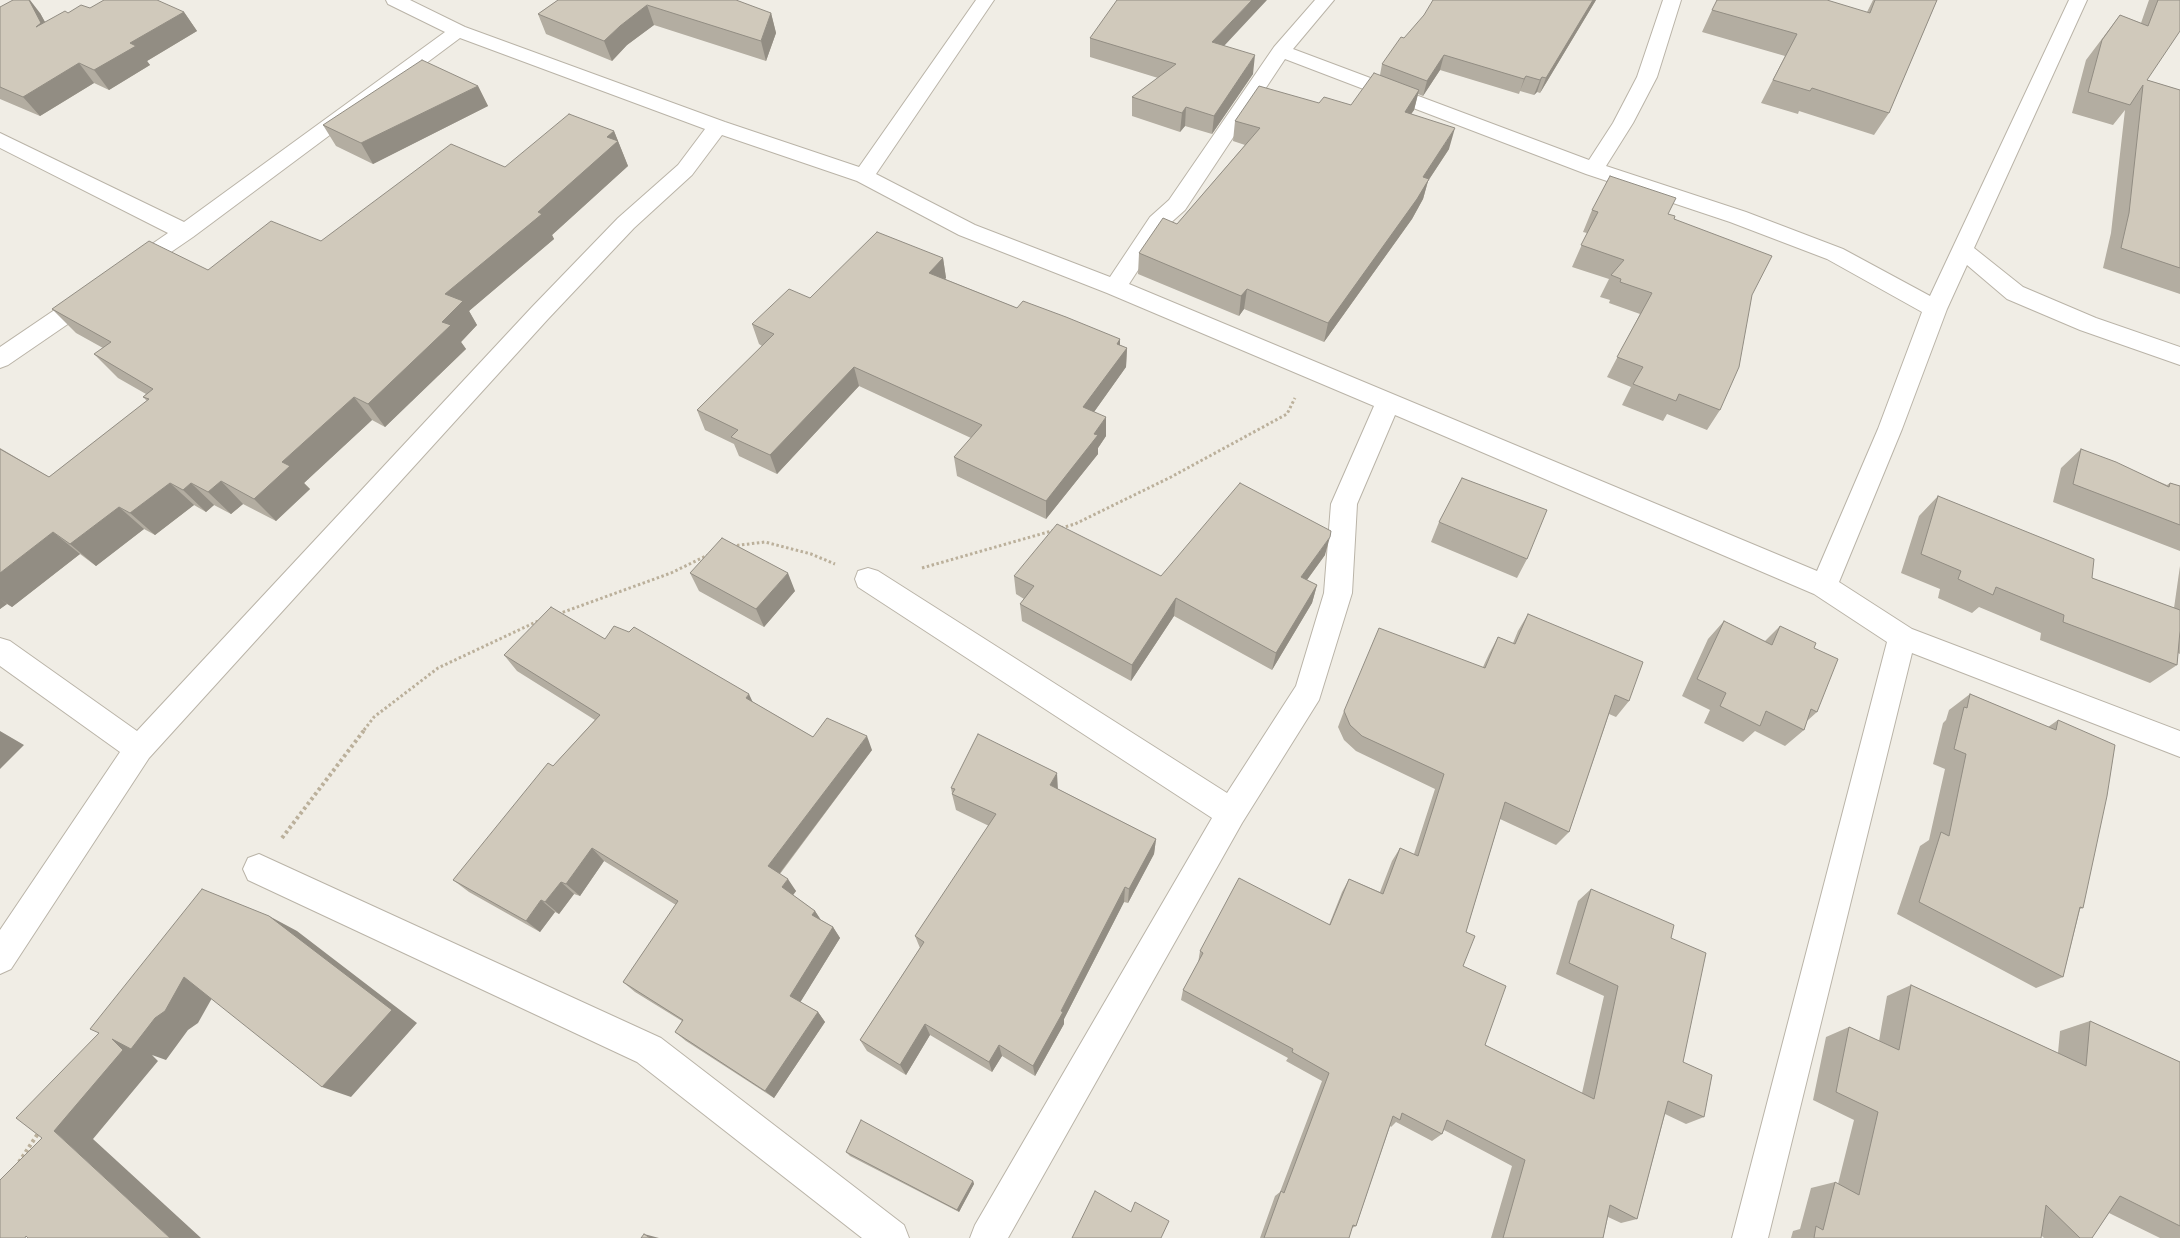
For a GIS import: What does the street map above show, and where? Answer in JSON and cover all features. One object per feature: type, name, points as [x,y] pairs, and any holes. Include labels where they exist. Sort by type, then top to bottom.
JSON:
[{"type":"street","points":[[395,0],[458,31],[728,130],[864,176],[966,230],[1115,287],[1824,586],[1902,637],[2180,744]]},
{"type":"street","points":[[864,176],[985,0]]},
{"type":"street","points":[[1115,287],[1158,222],[1177,205],[1281,51],[1325,0]]},
{"type":"street","points":[[1593,168],[1622,123],[1646,77],[1672,0]]},
{"type":"street","points":[[1824,586],[1890,429],[1935,309],[2078,0]]},
{"type":"street","points":[[0,359],[185,232],[458,31]]},
{"type":"street","points":[[1281,51],[1593,168],[1738,217],[1835,254],[1935,309]]},
{"type":"street","points":[[0,958],[139,749],[540,313],[626,223],[728,130]]},
{"type":"street","points":[[0,140],[185,232]]},
{"type":"street","points":[[1963,250],[2014,292],[2088,324],[2180,356]]},
{"type":"street","points":[[988,1238],[1231,813],[1309,691],[1338,593],[1344,504],[1388,402]]},
{"type":"street","points":[[868,579],[1231,813]]},
{"type":"street","points":[[1750,1238],[1902,637]]},
{"type":"street","points":[[0,650],[139,749]]},
{"type":"street","points":[[260,869],[649,1050],[891,1238]]},
{"type":"path","points":[[723,547],[765,542],[811,554],[868,579],[914,570],[1075,524],[1171,477],[1287,414],[1310,370]]},
{"type":"path","points":[[549,617],[671,573],[714,552]]},
{"type":"path","points":[[260,869],[330,773],[374,717],[438,668],[540,621]]},
{"type":"path","points":[[17,1165],[44,1125]]},
{"type":"building","points":[[13,0],[29,0],[41,23],[36,27],[65,11],[68,13],[81,5],[90,8],[104,0],[157,0],[184,12],[130,43],[136,46],[94,70],[79,63],[23,97],[0,87],[0,7]]},
{"type":"building","points":[[558,0],[736,0],[771,13],[761,41],[647,5],[604,41],[538,14]]},
{"type":"building","points":[[1117,0],[1252,0],[1212,42],[1255,55],[1214,116],[1186,107],[1182,113],[1132,97],[1176,64],[1090,38]]},
{"type":"building","points":[[1433,0],[1593,0],[1546,78],[1542,77],[1540,80],[1526,76],[1524,79],[1444,55],[1427,81],[1382,64],[1401,37],[1404,38],[1424,15]]},
{"type":"building","points":[[1717,0],[1827,0],[1870,13],[1875,0],[1937,0],[1889,113],[1812,88],[1810,91],[1773,80],[1797,34],[1712,10]]},
{"type":"building","points":[[2158,0],[2180,0],[2180,31],[2147,80],[2180,90],[2180,268],[2121,248],[2129,213],[2143,85],[2130,105],[2088,92],[2102,40],[2120,15],[2148,26]]},
{"type":"building","points":[[422,60],[478,86],[361,143],[323,125]]},
{"type":"building","points":[[1374,73],[1419,90],[1405,112],[1455,128],[1423,177],[1429,179],[1417,199],[1328,323],[1247,289],[1241,296],[1139,253],[1163,218],[1177,224],[1260,128],[1235,121],[1259,86],[1319,103],[1324,97],[1351,105]]},
{"type":"building","points":[[569,114],[614,131],[607,137],[618,141],[538,212],[542,214],[445,294],[463,301],[442,322],[451,325],[368,404],[354,397],[282,462],[290,466],[254,499],[221,481],[208,492],[191,483],[183,490],[170,483],[130,513],[119,507],[70,544],[53,532],[0,573],[0,449],[49,477],[149,399],[143,397],[153,389],[94,354],[111,342],[52,309],[149,241],[208,270],[271,221],[321,241],[451,144],[505,167]]},
{"type":"building","points":[[1610,176],[1676,198],[1668,214],[1675,216],[1674,219],[1772,256],[1752,295],[1739,367],[1720,410],[1679,394],[1676,401],[1633,384],[1643,367],[1617,357],[1652,293],[1620,282],[1621,279],[1611,275],[1624,260],[1581,245],[1598,212],[1592,210]]},
{"type":"building","points":[[877,232],[943,258],[929,273],[1017,308],[1023,301],[1066,317],[1120,339],[1117,344],[1127,348],[1083,407],[1106,417],[1094,434],[1098,435],[1046,501],[954,457],[982,425],[854,367],[770,455],[731,437],[738,430],[697,410],[774,334],[752,324],[789,289],[810,298]]},
{"type":"building","points":[[2081,449],[2116,462],[2169,487],[2170,483],[2180,486],[2180,525],[2073,484]]},
{"type":"building","points":[[1462,478],[1547,510],[1527,559],[1439,522]]},
{"type":"building","points":[[1240,483],[1331,531],[1330,537],[1301,577],[1317,585],[1276,653],[1176,598],[1132,665],[1020,604],[1034,586],[1014,576],[1057,524],[1161,576]]},
{"type":"building","points":[[1938,496],[2094,559],[2092,578],[2180,610],[2177,665],[2063,622],[2064,615],[1996,587],[1993,595],[1958,579],[1961,571],[1921,554]]},
{"type":"building","points":[[722,538],[788,573],[756,609],[690,573]]},
{"type":"building","points":[[551,607],[605,639],[614,626],[629,632],[634,627],[749,694],[746,698],[813,737],[827,718],[867,736],[768,866],[788,879],[782,887],[815,911],[812,915],[833,927],[790,996],[818,1012],[765,1091],[675,1032],[683,1020],[623,982],[678,901],[592,848],[566,884],[561,882],[545,902],[541,900],[526,921],[453,880],[548,763],[553,766],[600,715],[504,655]]},
{"type":"building","points":[[1528,614],[1643,662],[1629,701],[1615,695],[1569,832],[1505,802],[1466,932],[1475,936],[1463,966],[1506,986],[1485,1045],[1594,1099],[1618,986],[1569,963],[1591,889],[1674,925],[1671,938],[1706,953],[1683,1062],[1712,1075],[1704,1117],[1668,1101],[1637,1219],[1610,1205],[1603,1238],[1503,1238],[1525,1160],[1447,1120],[1442,1134],[1402,1113],[1400,1120],[1393,1116],[1356,1226],[1353,1225],[1349,1238],[1264,1238],[1281,1191],[1284,1193],[1329,1073],[1292,1052],[1293,1049],[1183,990],[1203,953],[1200,951],[1239,878],[1330,925],[1349,879],[1383,894],[1400,848],[1418,856],[1444,774],[1362,736],[1350,725],[1344,711],[1379,628],[1485,668],[1498,637],[1515,644]]},
{"type":"building","points":[[1724,621],[1772,645],[1780,626],[1816,643],[1814,648],[1838,659],[1817,712],[1811,709],[1804,730],[1766,711],[1760,726],[1720,706],[1726,693],[1697,679]]},
{"type":"building","points":[[1970,694],[2056,730],[2058,720],[2115,745],[2107,796],[2083,908],[2080,907],[2063,977],[1919,902],[1941,832],[1949,836],[1966,754],[1954,749],[1964,707],[1967,708]]},
{"type":"building","points":[[978,734],[1057,773],[1050,785],[1156,839],[1129,889],[1125,887],[1061,1011],[1063,1012],[1033,1066],[999,1045],[989,1062],[925,1024],[900,1065],[860,1040],[924,942],[915,936],[996,814],[952,794],[955,789],[951,788]]},
{"type":"building","points":[[202,889],[269,916],[392,1010],[322,1087],[184,977],[165,1011],[155,1018],[131,1049],[112,1039],[123,1050],[54,1131],[170,1238],[28,1238],[26,1236],[25,1238],[0,1238],[0,1180],[42,1138],[16,1118],[99,1033],[90,1029]]},
{"type":"building","points":[[1911,985],[2086,1066],[2090,1021],[2180,1062],[2180,1226],[2120,1196],[2092,1238],[2080,1238],[2046,1205],[2041,1238],[1814,1238],[1816,1226],[1823,1230],[1835,1182],[1859,1195],[1878,1112],[1836,1092],[1849,1027],[1899,1050]]},
{"type":"building","points":[[861,1120],[973,1181],[957,1210],[846,1152]]},
{"type":"building","points":[[1095,1191],[1131,1212],[1135,1202],[1169,1221],[1161,1238],[1072,1238]]},
{"type":"building","points":[[644,1234],[650,1238],[641,1238]]}]
